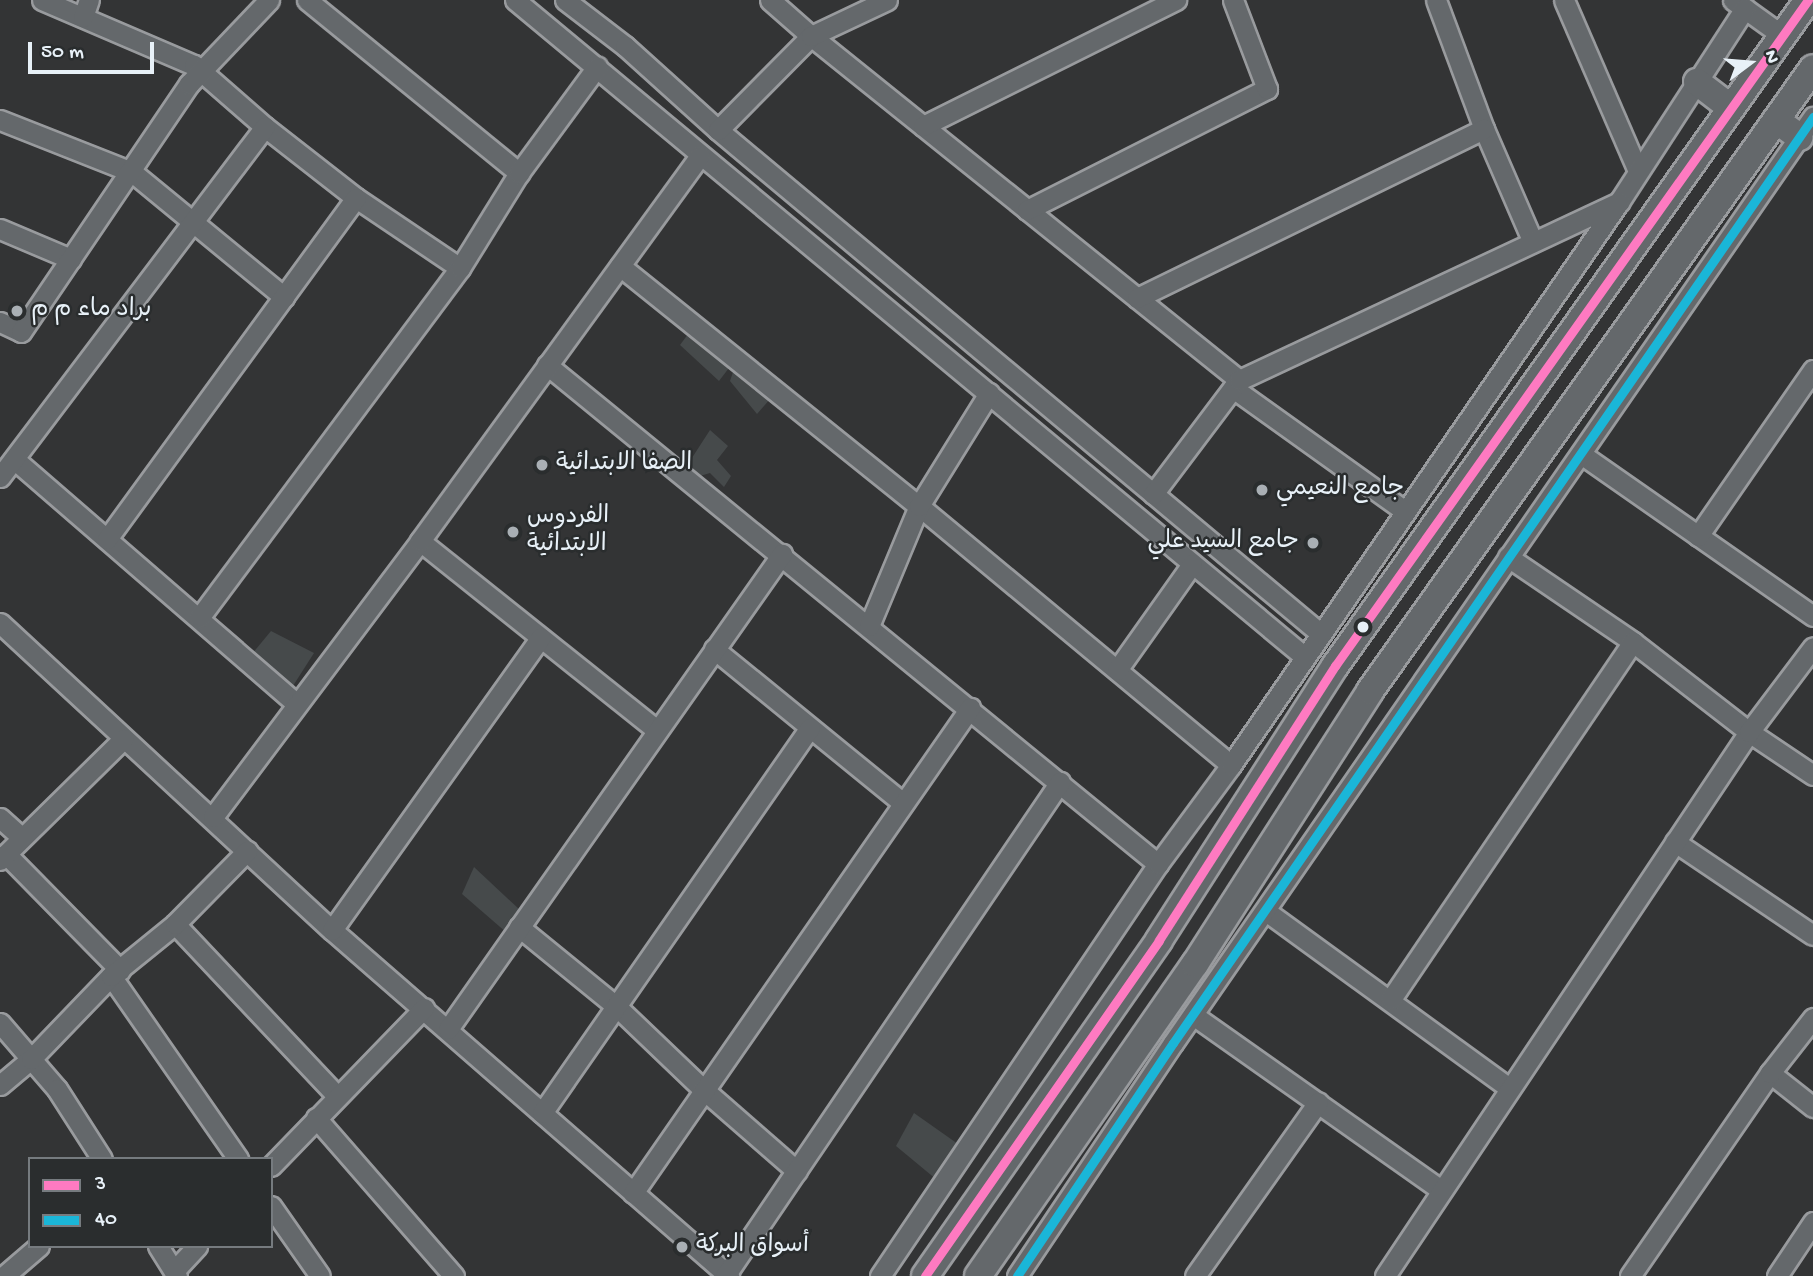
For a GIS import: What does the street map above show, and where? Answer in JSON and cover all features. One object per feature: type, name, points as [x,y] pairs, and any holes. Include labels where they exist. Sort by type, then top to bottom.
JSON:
[{"type":"main road","points":[[925,1276],[1160,940],[1335,666],[1783,36],[1799,3]]},
{"type":"main road","points":[[978,1276],[1195,964],[1370,691],[1813,68]]},
{"type":"main road","points":[[1697,82],[1731,108]]},
{"type":"main road","points":[[1776,120],[1806,127]]},
{"type":"main road","points":[[1643,236],[1645,251],[1657,261],[1679,258]]},
{"type":"street","points":[[42,0],[86,8],[194,65],[265,127],[356,198],[460,268]]},
{"type":"street","points":[[0,323],[21,332],[132,172],[189,84],[269,0]]},
{"type":"street","points":[[307,0],[519,173]]},
{"type":"street","points":[[515,0],[699,156],[929,343],[1305,657]]},
{"type":"street","points":[[565,0],[625,46],[718,130],[1321,634]]},
{"type":"street","points":[[770,0],[811,36],[1137,298],[1236,384],[1405,511]]},
{"type":"street","points":[[718,130],[811,36],[887,0]]},
{"type":"street","points":[[923,126],[1176,0]]},
{"type":"street","points":[[1027,210],[1267,89],[1233,0]]},
{"type":"street","points":[[1436,0],[1484,128],[1533,242]]},
{"type":"street","points":[[1564,0],[1638,171]]},
{"type":"street","points":[[880,1276],[1158,864],[1231,765],[1619,202],[1697,82],[1739,4],[1783,36]]},
{"type":"street","points":[[199,618],[460,268],[519,173],[597,67]]},
{"type":"street","points":[[0,120],[132,172],[284,298]]},
{"type":"street","points":[[0,477],[265,127]]},
{"type":"street","points":[[1017,1276],[1508,556],[1806,127]]},
{"type":"street","points":[[1137,298],[1484,128]]},
{"type":"street","points":[[213,817],[420,541],[699,156]]},
{"type":"street","points":[[107,539],[356,198]]},
{"type":"street","points":[[1153,494],[1236,384],[1619,202]]},
{"type":"street","points":[[0,229],[72,259]]},
{"type":"street","points":[[620,266],[919,506],[1231,765]]},
{"type":"street","points":[[929,343],[945,319]]},
{"type":"street","points":[[547,365],[869,625],[1158,864]]},
{"type":"street","points":[[1698,536],[1813,370]]},
{"type":"street","points":[[869,625],[919,506],[989,393]]},
{"type":"street","points":[[1581,454],[1813,616]]},
{"type":"street","points":[[14,459],[296,704]]},
{"type":"street","points":[[420,541],[657,730]]},
{"type":"street","points":[[448,1029],[782,554]]},
{"type":"street","points":[[1508,556],[1633,642],[1749,733],[1813,775]]},
{"type":"street","points":[[1117,670],[1192,564]]},
{"type":"street","points":[[0,623],[123,739],[213,817],[332,930],[727,1275],[1060,782]]},
{"type":"street","points":[[332,930],[540,638]]},
{"type":"street","points":[[1391,999],[1633,642]]},
{"type":"street","points":[[1385,1276],[1749,733],[1813,647]]},
{"type":"street","points":[[714,649],[903,803]]},
{"type":"street","points":[[633,1193],[970,708]]},
{"type":"street","points":[[542,1112],[810,728]]},
{"type":"street","points":[[123,739],[3,857],[116,974],[238,1157]]},
{"type":"street","points":[[0,818],[21,837]]},
{"type":"street","points":[[1675,842],[1813,936]]},
{"type":"street","points":[[0,1085],[31,1059],[116,974],[175,924],[247,850]]},
{"type":"street","points":[[1267,912],[1391,999],[1510,1088]]},
{"type":"street","points":[[175,924],[337,1096]]},
{"type":"street","points":[[519,927],[616,1006],[704,1090],[797,1171]]},
{"type":"street","points":[[273,1165],[424,1008]]},
{"type":"street","points":[[1193,1016],[1441,1190]]},
{"type":"street","points":[[1630,1276],[1770,1073],[1813,1018]]},
{"type":"street","points":[[0,1023],[57,1089],[101,1157]]},
{"type":"street","points":[[1770,1073],[1813,1107]]},
{"type":"street","points":[[1195,1276],[1318,1102]]},
{"type":"street","points":[[316,1118],[454,1276]]},
{"type":"street","points":[[1029,1203],[1054,1221]]},
{"type":"street","points":[[273,1209],[320,1276]]},
{"type":"street","points":[[1777,1276],[1813,1222]]},
{"type":"street","points":[[4,1276],[37,1248]]},
{"type":"street","points":[[159,1248],[176,1274],[196,1248]]},
{"type":"shaded area","points":[[691,330],[732,364],[719,381],[680,345]]},
{"type":"shaded area","points":[[733,372],[771,398],[757,414],[730,381]]},
{"type":"shaded area","points":[[710,430],[728,446],[717,460],[731,476],[724,487],[710,473],[700,476],[688,464]]},
{"type":"shaded area","points":[[271,631],[314,653],[291,689],[252,654]]},
{"type":"shaded area","points":[[474,867],[520,910],[507,933],[462,894]]},
{"type":"shaded area","points":[[914,1113],[958,1144],[937,1180],[896,1146]]},
{"type":"transit line","name":"3","points":[[925,1276],[1159,940],[1335,666],[1808,0]]},
{"type":"transit line","name":"40","points":[[1017,1276],[1173,1043],[1813,117]]},
{"type":"place","name":"براد ماء م م","points":[[17,311]]},
{"type":"place","name":"الصفا الابتدائية","points":[[542,465]]},
{"type":"place","name":"جامع النعيمي","points":[[1262,490]]},
{"type":"place","name":"الفردوس الابتدائية","points":[[513,532]]},
{"type":"place","name":"جامع السيد علي","points":[[1313,543]]},
{"type":"place","name":"أسواق البركة","points":[[682,1247]]}]
